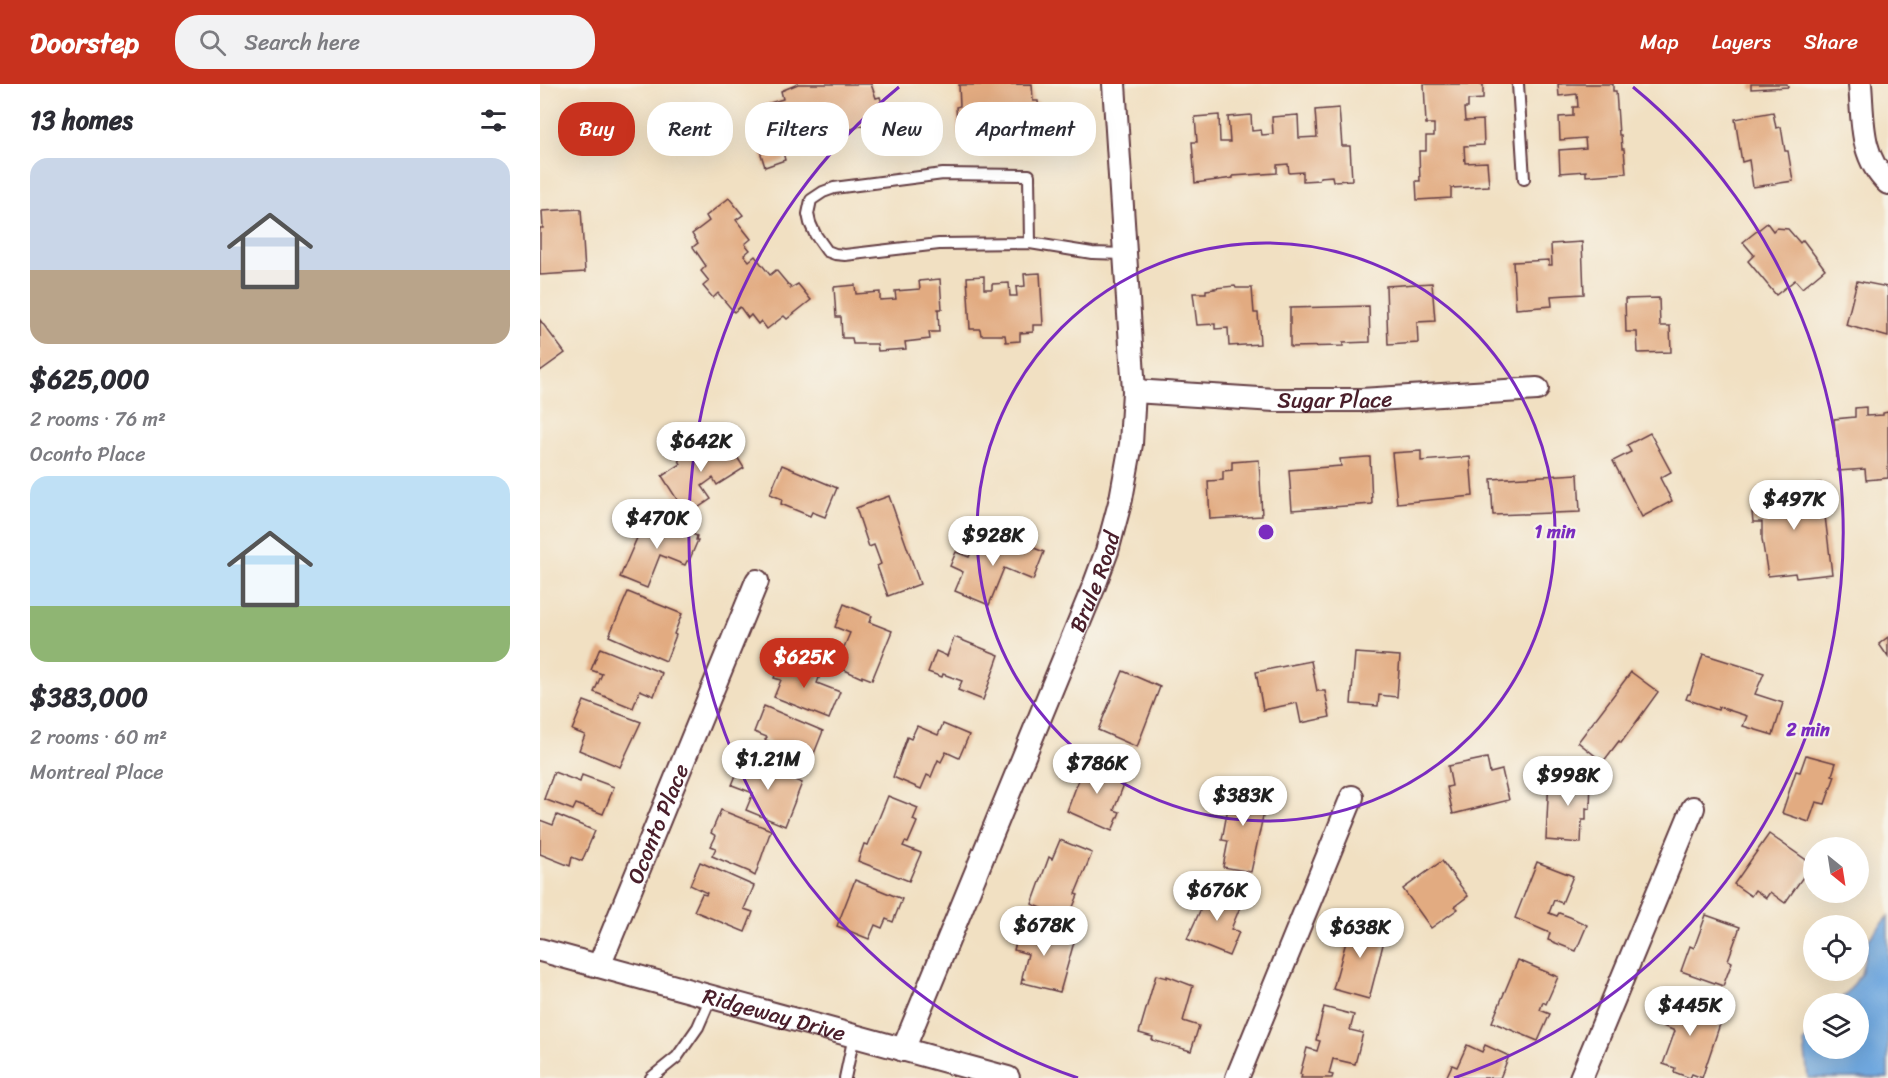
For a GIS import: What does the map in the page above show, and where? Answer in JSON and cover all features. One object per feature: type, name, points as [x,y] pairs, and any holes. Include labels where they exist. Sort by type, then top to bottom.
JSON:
[{"type":"street","name":"Brule Road","points":[[903,1050],[1107,551],[1122,499],[1131,444],[1134,391],[1114,84]]},
{"type":"street","points":[[1860,84],[1865,144],[1870,159],[1888,183]]},
{"type":"street","name":"Sugar Place","points":[[1134,391],[1275,400],[1361,400],[1537,389]]},
{"type":"street","name":"Oconto Place","points":[[599,966],[757,581]]},
{"type":"street","points":[[1237,1078],[1352,797]]},
{"type":"street","points":[[1581,1078],[1693,808]]},
{"type":"street","name":"Ridgeway Drive","points":[[540,950],[1008,1078]]},
{"type":"lane","points":[[1518,84],[1524,179]]},
{"type":"lane","points":[[1030,243],[1029,175],[943,174],[834,188],[816,196],[808,207],[815,234],[827,251],[835,254],[845,255],[939,244],[1030,243],[1092,253],[1125,254]]},
{"type":"lane","points":[[651,1078],[677,1057],[698,1027],[711,997]]},
{"type":"lane","points":[[845,1078],[854,1036]]},
{"type":"water","points":[[1888,916],[1888,1078],[1808,1078],[1806,1059],[1869,1059],[1869,993],[1847,993],[1856,981],[1869,981],[1869,939]]},
{"type":"building","points":[[798,84],[871,84],[876,98],[880,97],[882,102],[861,102],[861,126],[849,130],[849,102],[773,102],[783,99],[781,91]]},
{"type":"building","points":[[1032,84],[1033,101],[1038,102],[960,102],[959,85]]},
{"type":"building","points":[[1424,84],[1483,84],[1483,99],[1468,100],[1468,108],[1464,108],[1465,121],[1483,120],[1484,145],[1464,146],[1465,163],[1487,162],[1489,186],[1451,188],[1451,198],[1417,200],[1416,181],[1420,181],[1419,151],[1426,151],[1426,136],[1434,136],[1434,124],[1426,124]]},
{"type":"building","points":[[1558,84],[1613,84],[1613,91],[1616,91],[1619,135],[1621,135],[1622,149],[1624,149],[1626,173],[1586,176],[1586,171],[1560,173],[1559,150],[1586,148],[1585,138],[1560,140],[1559,117],[1573,116],[1573,107],[1578,107],[1577,94],[1559,96]]},
{"type":"building","points":[[1751,84],[1787,84],[1788,87],[1751,89]]},
{"type":"building","points":[[1339,108],[1342,146],[1350,146],[1352,180],[1333,181],[1332,176],[1303,181],[1303,172],[1289,173],[1288,164],[1277,165],[1277,173],[1233,176],[1233,178],[1195,183],[1192,142],[1197,142],[1195,117],[1219,115],[1220,142],[1230,142],[1228,117],[1251,115],[1252,131],[1261,130],[1262,135],[1273,134],[1272,117],[1298,115],[1299,138],[1317,137],[1315,110]]},
{"type":"building","points":[[1773,112],[1776,128],[1781,127],[1785,151],[1788,151],[1793,181],[1753,187],[1749,160],[1742,162],[1735,119]]},
{"type":"building","points":[[762,156],[784,156],[785,160],[765,167]]},
{"type":"building","points":[[729,198],[743,215],[736,220],[751,239],[745,244],[750,250],[744,255],[749,261],[755,256],[770,275],[776,270],[791,288],[798,284],[811,300],[787,319],[784,316],[767,329],[761,321],[758,324],[751,315],[748,318],[740,307],[734,312],[718,293],[713,298],[703,286],[709,281],[701,271],[706,266],[693,247],[698,243],[692,234],[709,221],[706,216]]},
{"type":"building","points":[[581,209],[585,272],[540,275],[542,211]]},
{"type":"building","points":[[1767,223],[1773,231],[1776,228],[1788,229],[1800,243],[1803,240],[1825,269],[1802,288],[1795,280],[1776,295],[1748,261],[1754,255],[1743,242]]},
{"type":"building","points":[[1582,242],[1584,294],[1551,296],[1552,306],[1516,309],[1513,262],[1549,260],[1549,265],[1552,265],[1551,244]]},
{"type":"building","points":[[1040,273],[1043,325],[1033,325],[1033,332],[1020,333],[1020,341],[1006,342],[1005,335],[981,335],[980,329],[970,329],[967,277],[984,276],[984,289],[992,289],[992,284],[1009,283],[1010,296],[1017,296],[1016,287],[1025,286],[1024,274]]},
{"type":"building","points":[[940,279],[942,309],[938,309],[939,332],[929,332],[930,339],[905,342],[906,349],[878,351],[877,344],[853,344],[852,338],[842,338],[841,317],[836,317],[834,287],[855,285],[856,294],[880,292],[880,300],[896,299],[895,291],[920,289],[919,281]]},
{"type":"building","points":[[1857,281],[1888,287],[1888,337],[1846,325]]},
{"type":"building","points":[[1432,283],[1435,321],[1417,322],[1418,343],[1388,345],[1386,286]]},
{"type":"building","points":[[1235,286],[1236,288],[1252,288],[1254,313],[1258,313],[1260,344],[1229,346],[1228,328],[1215,329],[1215,324],[1197,325],[1193,293],[1206,293],[1206,290],[1214,288]]},
{"type":"building","points":[[1659,298],[1660,326],[1670,326],[1671,352],[1638,353],[1637,332],[1626,332],[1625,299]]},
{"type":"building","points":[[1369,306],[1370,342],[1343,343],[1343,346],[1290,347],[1290,308]]},
{"type":"building","points":[[540,320],[565,353],[540,371]]},
{"type":"building","points":[[1866,407],[1866,416],[1883,415],[1888,412],[1888,478],[1866,480],[1865,469],[1838,471],[1834,419],[1855,417],[1855,408]]},
{"type":"building","points":[[1650,433],[1671,472],[1660,478],[1672,501],[1642,517],[1613,461],[1631,452],[1627,445]]},
{"type":"building","points":[[724,436],[744,468],[717,485],[713,478],[702,486],[711,499],[687,515],[662,476],[681,464],[676,455],[694,444],[699,452]]},
{"type":"building","points":[[1421,451],[1421,461],[1470,457],[1473,496],[1397,503],[1392,453]]},
{"type":"building","points":[[1370,457],[1372,504],[1292,510],[1289,470],[1341,466],[1340,459]]},
{"type":"building","points":[[1259,460],[1262,516],[1210,519],[1208,481],[1223,480],[1223,471],[1232,470],[1232,462]]},
{"type":"building","points":[[782,465],[837,488],[825,517],[812,512],[810,516],[781,504],[782,499],[770,494]]},
{"type":"building","points":[[1578,474],[1580,512],[1493,515],[1491,479]]},
{"type":"building","points":[[1821,483],[1832,574],[1796,578],[1795,573],[1768,576],[1762,539],[1762,522],[1753,522],[1752,512],[1760,512],[1758,489]]},
{"type":"building","points":[[889,496],[920,584],[888,596],[877,566],[881,564],[874,545],[869,547],[856,508]]},
{"type":"building","points":[[647,515],[697,536],[696,540],[698,540],[685,565],[660,555],[647,588],[620,577]]},
{"type":"building","points":[[978,535],[1009,548],[1013,548],[1016,541],[1044,552],[1033,580],[1004,568],[989,605],[955,591],[963,572],[950,566],[956,552],[969,557]]},
{"type":"building","points":[[628,592],[682,614],[666,661],[609,636]]},
{"type":"building","points":[[844,604],[872,616],[869,622],[892,631],[872,680],[836,666],[850,633],[835,627]]},
{"type":"building","points":[[954,637],[999,655],[983,700],[958,690],[962,681],[943,674],[942,677],[928,672],[936,651],[947,656]]},
{"type":"building","points":[[1888,637],[1888,657],[1879,644]]},
{"type":"building","points":[[600,648],[662,673],[654,696],[640,690],[633,708],[594,692],[602,674],[591,670]]},
{"type":"building","points":[[1355,653],[1400,656],[1397,697],[1379,695],[1378,706],[1351,704]]},
{"type":"building","points":[[1703,654],[1764,673],[1755,694],[1783,703],[1773,735],[1743,726],[1747,716],[1719,707],[1718,710],[1686,699],[1690,694]]},
{"type":"building","points":[[782,657],[821,673],[817,683],[840,692],[829,719],[774,697],[781,680],[774,678]]},
{"type":"building","points":[[1311,661],[1317,691],[1325,691],[1330,717],[1301,723],[1297,703],[1263,710],[1256,672]]},
{"type":"building","points":[[1123,671],[1160,687],[1137,747],[1098,730]]},
{"type":"building","points":[[1631,672],[1658,692],[1621,743],[1619,741],[1603,762],[1578,742]]},
{"type":"building","points":[[584,701],[641,722],[620,767],[579,750],[585,735],[572,730]]},
{"type":"building","points":[[764,706],[823,731],[813,756],[805,752],[796,773],[764,760],[770,742],[765,740],[767,737],[754,732]]},
{"type":"building","points":[[943,724],[969,735],[959,758],[946,752],[941,762],[938,760],[931,777],[927,775],[921,789],[893,777],[907,737],[911,739],[917,726],[938,735]]},
{"type":"building","points":[[1806,755],[1836,763],[1832,775],[1835,776],[1825,804],[1816,802],[1809,822],[1782,813],[1796,771],[1800,772]]},
{"type":"building","points":[[743,758],[802,783],[785,826],[746,810],[753,793],[732,785]]},
{"type":"building","points":[[1087,758],[1112,768],[1110,773],[1126,779],[1114,810],[1120,812],[1112,831],[1067,811]]},
{"type":"building","points":[[1487,758],[1490,773],[1502,770],[1509,800],[1453,814],[1447,787],[1452,786],[1448,766]]},
{"type":"building","points":[[1576,771],[1588,771],[1587,779],[1591,779],[1590,809],[1586,808],[1586,820],[1582,820],[1581,843],[1546,840],[1549,777],[1556,777],[1556,780],[1563,780],[1563,777],[1575,778]]},
{"type":"building","points":[[554,772],[580,782],[582,775],[614,787],[603,814],[576,804],[573,810],[544,799]]},
{"type":"building","points":[[1232,786],[1268,793],[1251,872],[1223,867],[1228,841],[1222,840]]},
{"type":"building","points":[[888,796],[918,808],[913,820],[917,822],[908,843],[905,842],[903,846],[921,853],[909,881],[858,861],[864,844],[868,845]]},
{"type":"building","points":[[721,810],[771,830],[755,876],[712,856],[716,848],[711,846],[716,836],[711,833]]},
{"type":"building","points":[[557,815],[595,831],[582,861],[572,857],[570,866],[540,854],[540,820],[553,825]]},
{"type":"building","points":[[1769,834],[1803,858],[1803,877],[1785,903],[1770,892],[1766,898],[1755,890],[1751,896],[1734,884]]},
{"type":"building","points":[[1060,840],[1092,853],[1075,894],[1078,895],[1068,919],[1032,904],[1049,857],[1052,859]]},
{"type":"building","points":[[1442,861],[1468,896],[1455,906],[1458,909],[1431,928],[1403,889]]},
{"type":"building","points":[[700,862],[754,886],[744,909],[753,912],[745,932],[694,911],[702,894],[707,893],[690,885]]},
{"type":"building","points":[[1537,862],[1573,876],[1562,903],[1554,900],[1549,913],[1557,916],[1559,913],[1587,925],[1576,951],[1548,940],[1550,933],[1515,918]]},
{"type":"building","points":[[855,880],[902,899],[893,922],[886,919],[882,928],[875,925],[869,939],[837,926]]},
{"type":"building","points":[[1211,887],[1243,900],[1231,929],[1239,932],[1229,956],[1187,939]]},
{"type":"building","points":[[1706,915],[1740,927],[1728,960],[1732,962],[1723,986],[1681,971],[1690,946],[1694,948]]},
{"type":"building","points":[[1352,920],[1387,929],[1369,999],[1333,989]]},
{"type":"building","points":[[1022,921],[1048,929],[1047,934],[1060,938],[1063,936],[1074,942],[1060,992],[1021,984],[1028,954],[1014,950]]},
{"type":"building","points":[[1518,960],[1558,977],[1546,1004],[1543,1002],[1540,1010],[1550,1014],[1538,1041],[1492,1022]]},
{"type":"building","points":[[1156,975],[1167,978],[1167,976],[1193,986],[1183,1021],[1199,1026],[1191,1051],[1152,1040],[1153,1037],[1139,1033]]},
{"type":"building","points":[[1675,993],[1701,1002],[1698,1009],[1709,1014],[1708,1017],[1721,1021],[1702,1078],[1692,1074],[1690,1078],[1674,1072],[1675,1068],[1663,1064],[1675,1031],[1663,1026]]},
{"type":"building","points":[[1324,1007],[1354,1015],[1350,1030],[1363,1033],[1355,1064],[1333,1059],[1329,1074],[1333,1075],[1332,1078],[1301,1078],[1307,1048],[1317,1051],[1320,1041],[1316,1040]]},
{"type":"building","points":[[1467,1045],[1482,1052],[1485,1045],[1509,1056],[1500,1078],[1446,1078],[1452,1065],[1457,1067]]}]
